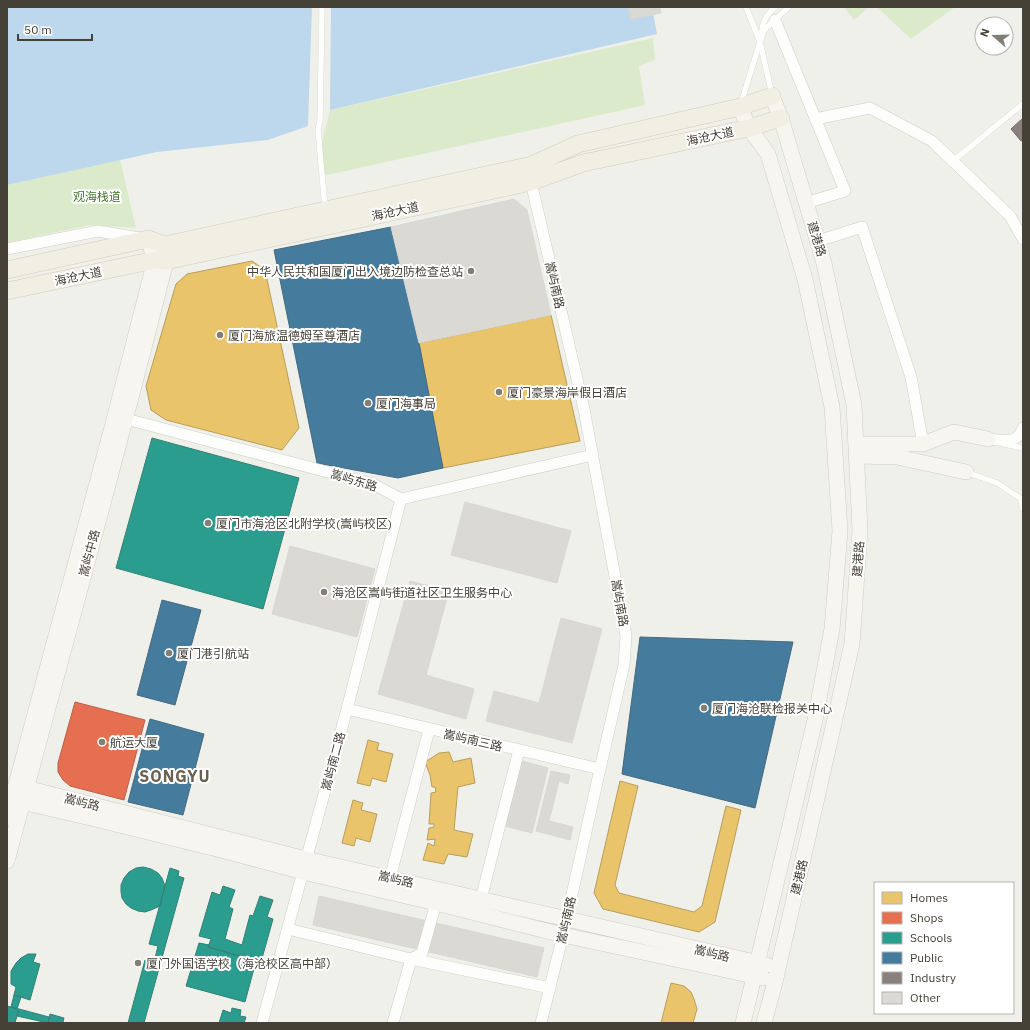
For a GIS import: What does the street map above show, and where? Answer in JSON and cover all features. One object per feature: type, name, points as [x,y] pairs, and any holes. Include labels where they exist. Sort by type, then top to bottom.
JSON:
[{"type":"main road","name":"海沧大道","points":[[162,255],[325,210],[532,165],[578,144],[740,107],[772,96]]},
{"type":"main road","name":"海沧大道","points":[[7,291],[162,255],[531,182],[583,163],[749,128],[781,118]]},
{"type":"main road","name":"海沧大道","points":[[7,270],[148,240],[162,255]]},
{"type":"street","points":[[775,20],[845,191],[806,203]]},
{"type":"street","name":"建港路","points":[[764,1023],[852,644],[860,531],[854,404],[824,263],[781,118],[772,96]]},
{"type":"street","name":"建港路","points":[[740,107],[749,128],[768,154],[805,279],[832,407],[840,531],[832,629],[814,720],[743,1023]]},
{"type":"street","points":[[815,119],[870,108],[932,141],[1010,216],[1023,239]]},
{"type":"street","name":"嵩屿南路","points":[[531,182],[584,409],[626,636],[624,665],[563,935],[541,1023]]},
{"type":"street","points":[[818,241],[862,227],[911,376],[923,444]]},
{"type":"street","points":[[7,249],[98,230],[148,240]]},
{"type":"street","name":"嵩屿中路","points":[[7,818],[17,795],[112,465],[120,420],[162,255]]},
{"type":"street","name":"嵩屿东路","points":[[120,420],[373,484],[401,499]]},
{"type":"street","points":[[856,450],[923,444],[954,432],[988,439],[1013,440],[1020,435],[1023,428]]},
{"type":"street","points":[[856,450],[966,472]]},
{"type":"street","points":[[401,499],[593,455]]},
{"type":"street","name":"嵩屿南二路","points":[[262,1023],[347,709],[401,499]]},
{"type":"street","name":"嵩屿南三路","points":[[347,709],[429,730],[600,769]]},
{"type":"street","points":[[390,878],[429,730]]},
{"type":"street","points":[[481,899],[520,750]]},
{"type":"street","name":"嵩屿路","points":[[17,795],[46,807],[202,845],[304,865],[390,878],[566,920],[756,970]]},
{"type":"street","name":"嵩屿中路","points":[[7,861],[17,795]]},
{"type":"street","name":"嵩屿路","points":[[304,865],[436,902],[563,935],[776,974]]},
{"type":"street","points":[[411,958],[422,953],[436,902]]},
{"type":"street","points":[[288,929],[411,958],[550,988]]},
{"type":"street","points":[[393,1023],[411,958]]},
{"type":"lane","points":[[322,7],[320,121],[318,130],[325,210]]},
{"type":"lane","points":[[746,7],[760,42],[772,96]]},
{"type":"lane","points":[[760,42],[763,21],[766,16],[776,7]]},
{"type":"lane","points":[[740,107],[760,42],[767,27],[789,7]]},
{"type":"lane","points":[[953,161],[1023,104]]},
{"type":"lane","points":[[988,439],[1023,448]]},
{"type":"lane","points":[[966,472],[997,483],[1020,498],[1023,509]]},
{"type":"green space","points":[[844,7],[869,7],[854,20]]},
{"type":"green space","points":[[877,7],[955,7],[911,39]]},
{"type":"green space","points":[[653,38],[655,60],[639,66],[645,105],[323,176],[321,146],[330,110]]},
{"type":"green space","name":"观海栈道","points":[[120,159],[136,228],[89,225],[7,243],[7,185]]},
{"type":"water","points":[[7,7],[312,7],[308,126],[268,140],[157,152],[7,185]]},
{"type":"water","points":[[331,7],[652,7],[657,34],[330,110]]},
{"type":"building: Homes","name":"厦门海旅温德姆至尊酒店","points":[[252,261],[265,270],[299,428],[282,450],[166,420],[151,410],[146,386],[176,284],[187,274]]},
{"type":"building: Homes","name":"厦门豪景海岸假日酒店","points":[[551,315],[580,441],[443,468],[419,343]]},
{"type":"building: Homes","points":[[368,740],[379,743],[377,750],[393,754],[386,782],[372,778],[370,786],[357,783]]},
{"type":"building: Homes","points":[[449,752],[453,762],[471,758],[475,783],[458,787],[454,830],[473,834],[467,857],[448,854],[444,864],[423,860],[428,843],[434,846],[435,839],[427,840],[429,828],[434,827],[434,824],[429,824],[431,793],[436,792],[435,787],[432,787],[430,775],[425,762],[439,753]]},
{"type":"building: Homes","points":[[620,781],[638,786],[615,885],[619,893],[694,912],[702,906],[726,806],[741,810],[715,922],[699,932],[603,909],[594,893]]},
{"type":"building: Homes","points":[[353,800],[363,803],[361,810],[377,814],[370,842],[356,838],[354,846],[342,843]]},
{"type":"building: Homes","points":[[671,983],[684,986],[691,992],[697,1009],[693,1023],[661,1023]]},
{"type":"building: Shops","name":"航运大厦","points":[[75,702],[145,720],[124,800],[70,786],[63,780],[58,772],[58,763]]},
{"type":"building: Schools","name":"厦门市海沧区北附学校(嵩屿校区)","points":[[152,438],[299,478],[263,609],[116,568]]},
{"type":"building: Schools","points":[[143,867],[158,873],[165,886],[160,906],[145,912],[138,911],[126,904],[122,898],[121,892],[121,885],[129,872],[136,868]]},
{"type":"building: Schools","points":[[170,868],[179,871],[178,876],[184,878],[144,1023],[128,1023],[145,960],[154,962],[158,946],[149,944]]},
{"type":"building: Schools","points":[[223,886],[235,890],[229,907],[233,909],[225,939],[242,945],[250,915],[253,916],[260,896],[273,900],[267,917],[273,919],[261,962],[208,947],[211,939],[199,936],[212,892],[220,895]]},
{"type":"building: Schools","points":[[199,943],[256,961],[245,1002],[186,986]]},
{"type":"building: Schools","points":[[28,954],[36,954],[33,962],[40,964],[30,1000],[14,995],[16,987],[11,984],[11,971],[21,958]]},
{"type":"building: Schools","points":[[14,995],[21,997],[17,1009],[11,1007]]},
{"type":"building: Schools","points":[[7,1006],[19,1009],[15,1023],[7,1023]]},
{"type":"building: Schools","points":[[232,1008],[241,1010],[240,1016],[246,1017],[244,1023],[219,1023],[223,1010],[231,1013]]},
{"type":"building: Schools","points":[[19,1009],[49,1017],[48,1023],[17,1016]]},
{"type":"building: Schools","points":[[50,1014],[64,1018],[63,1022],[65,1023],[48,1023]]},
{"type":"building: Public","name":"厦门海事局","points":[[391,227],[419,343],[443,468],[398,478],[317,463],[274,250]]},
{"type":"building: Public","name":"厦门港引航站","points":[[162,600],[201,610],[175,705],[137,695]]},
{"type":"building: Public","name":"厦门海沧联检报关中心","points":[[640,637],[793,642],[755,808],[622,774]]},
{"type":"building: Public","points":[[150,719],[204,734],[183,815],[128,802]]},
{"type":"building: Industry","points":[[1023,118],[1023,140],[1021,141],[1011,129]]},
{"type":"building: Other","points":[[628,7],[660,7],[661,13],[631,19]]},
{"type":"building: Other","name":"中华人民共和国厦门出入境边防检查总站","points":[[514,199],[527,210],[551,315],[419,343],[391,227]]},
{"type":"building: Other","points":[[465,502],[571,531],[557,583],[451,555]]},
{"type":"building: Other","name":"海沧区嵩屿街道社区卫生服务中心","points":[[290,546],[375,569],[357,637],[272,614]]},
{"type":"building: Other","points":[[410,581],[449,591],[426,675],[474,689],[466,719],[378,694]]},
{"type":"building: Other","points":[[561,618],[602,629],[572,743],[486,721],[494,691],[539,703]]},
{"type":"building: Other","points":[[522,761],[548,768],[532,833],[505,826]]},
{"type":"building: Other","points":[[551,771],[570,775],[568,784],[559,781],[549,821],[573,827],[570,840],[536,831]]},
{"type":"building: Other","points":[[319,896],[544,948],[537,977],[313,925]]},
{"type":"place","name":"中华人民共和国厦门出入境边防检查总站","points":[[471,271]]},
{"type":"place","name":"厦门海旅温德姆至尊酒店","points":[[220,335]]},
{"type":"place","name":"厦门豪景海岸假日酒店","points":[[499,392]]},
{"type":"place","name":"厦门海事局","points":[[368,403]]},
{"type":"place","name":"厦门市海沧区北附学校(嵩屿校区)","points":[[208,523]]},
{"type":"place","name":"海沧区嵩屿街道社区卫生服务中心","points":[[324,592]]},
{"type":"place","name":"厦门港引航站","points":[[169,653]]},
{"type":"place","name":"厦门海沧联检报关中心","points":[[704,708]]},
{"type":"place","name":"航运大厦","points":[[102,742]]},
{"type":"place","name":"厦门外国语学校（海沧校区高中部）","points":[[138,963]]},
{"type":"district","name":"SONGYU","points":[[175,776]]}]
